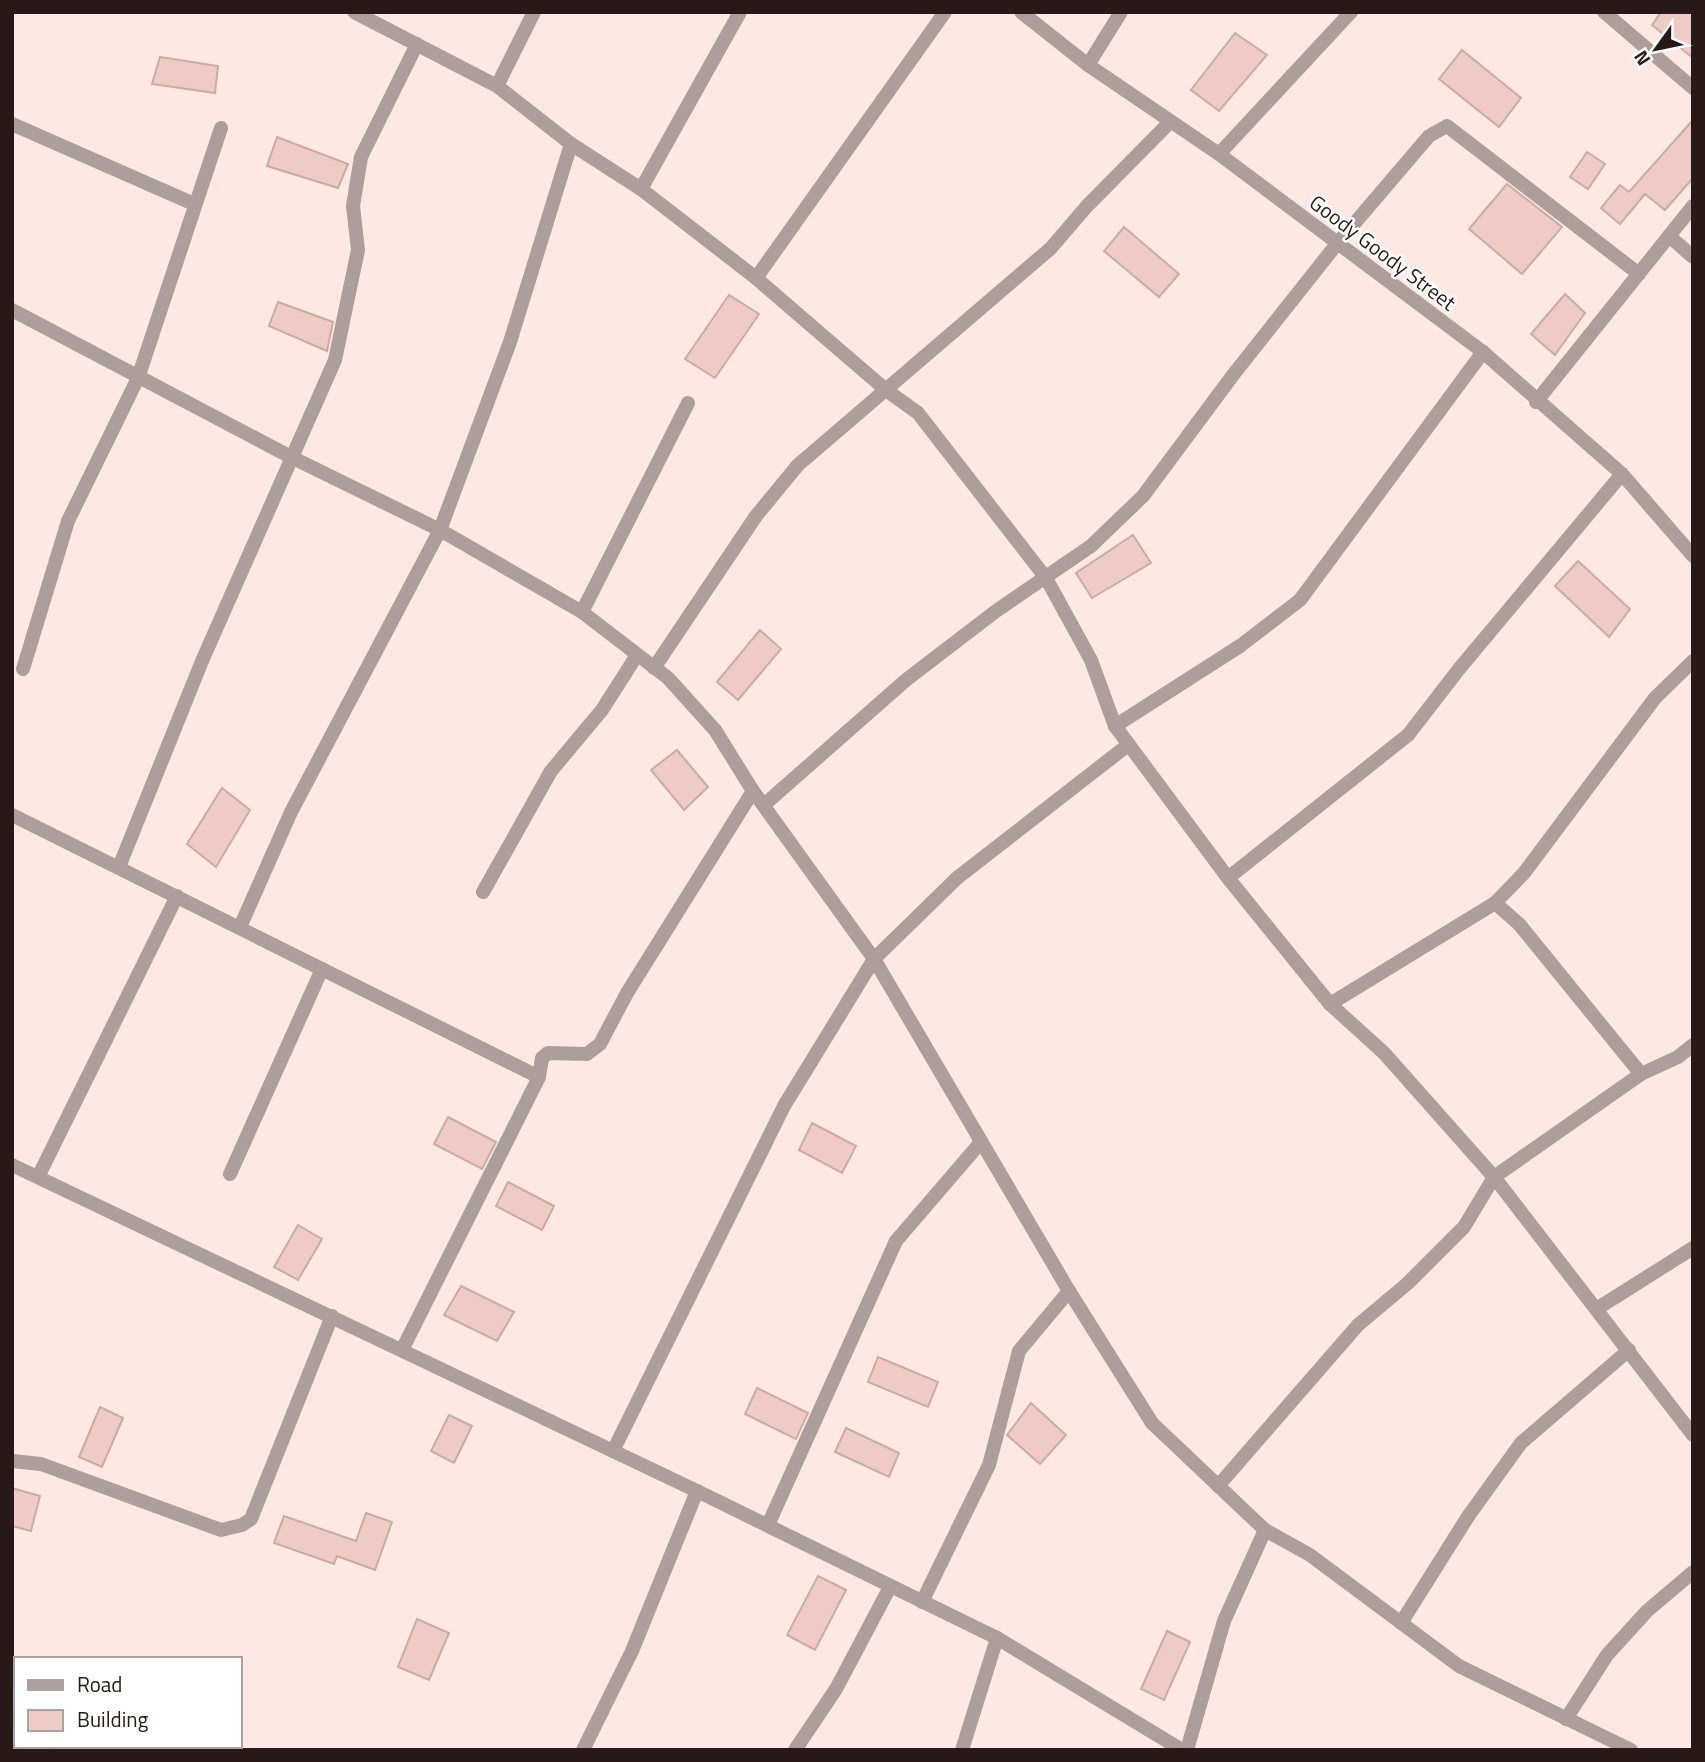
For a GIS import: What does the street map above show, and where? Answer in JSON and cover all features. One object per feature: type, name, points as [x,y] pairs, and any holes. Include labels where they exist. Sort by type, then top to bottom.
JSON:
[{"type":"street","points":[[354,12],[497,86],[570,144],[640,189],[756,278],[886,390],[918,413],[1046,578],[1091,660],[1115,726],[1228,878],[1330,1004],[1384,1052],[1494,1177],[1598,1308],[1693,1435]]},
{"type":"street","points":[[497,86],[534,12]]},
{"type":"street","points":[[640,189],[740,12]]},
{"type":"street","points":[[756,278],[944,12]]},
{"type":"street","name":"Goody Goody Street","points":[[1021,12],[1088,65],[1219,154],[1336,245],[1483,352],[1536,402],[1622,474],[1693,556]]},
{"type":"street","points":[[1088,65],[1121,12]]},
{"type":"street","points":[[1219,154],[1351,12]]},
{"type":"street","points":[[1604,12],[1693,88]]},
{"type":"street","points":[[119,867],[202,661],[334,360],[358,250],[353,206],[361,157],[417,44]]},
{"type":"street","points":[[654,668],[756,516],[798,465],[1051,248],[1087,206],[1170,122]]},
{"type":"street","points":[[12,124],[194,204]]},
{"type":"street","points":[[765,804],[906,680],[996,611],[1091,546],[1143,496],[1233,375],[1336,245],[1429,136],[1447,127],[1639,274]]},
{"type":"street","points":[[23,669],[68,521],[138,378],[194,204],[222,128]]},
{"type":"street","points":[[240,927],[291,812],[440,530],[510,342],[570,144]]},
{"type":"street","points":[[1536,402],[1693,206]]},
{"type":"street","points":[[1669,236],[1693,257]]},
{"type":"street","points":[[12,310],[291,457],[440,530],[582,612],[654,668],[715,730],[753,791],[765,804],[874,959],[1069,1292],[1152,1423],[1265,1530],[1310,1555],[1460,1666],[1631,1750]]},
{"type":"street","points":[[1115,726],[1240,646],[1300,600],[1483,352]]},
{"type":"street","points":[[582,612],[688,403]]},
{"type":"street","points":[[1228,878],[1408,735],[1622,474]]},
{"type":"street","points":[[483,892],[551,771],[602,710],[637,655]]},
{"type":"street","points":[[1330,1004],[1495,903],[1524,873],[1655,698],[1693,661]]},
{"type":"street","points":[[613,1451],[783,1106],[874,959],[957,878],[1128,745]]},
{"type":"street","points":[[402,1350],[539,1077],[542,1058],[548,1053],[587,1054],[600,1044],[627,993],[753,791]]},
{"type":"street","points":[[12,815],[539,1077]]},
{"type":"street","points":[[38,1177],[177,896]]},
{"type":"street","points":[[1495,903],[1520,923],[1641,1074]]},
{"type":"street","points":[[230,1174],[323,969]]},
{"type":"street","points":[[1218,1486],[1358,1325],[1408,1283],[1464,1227],[1494,1177],[1641,1074],[1678,1056],[1693,1045]]},
{"type":"street","points":[[768,1525],[896,1241],[981,1142]]},
{"type":"street","points":[[12,1165],[768,1525],[997,1638],[1182,1750]]},
{"type":"street","points":[[1598,1308],[1693,1248]]},
{"type":"street","points":[[922,1602],[989,1465],[1019,1351],[1069,1292]]},
{"type":"street","points":[[12,1461],[41,1464],[221,1530],[242,1525],[251,1518],[332,1316]]},
{"type":"street","points":[[1401,1623],[1469,1515],[1521,1443],[1629,1350]]},
{"type":"street","points":[[583,1750],[632,1651],[697,1491]]},
{"type":"street","points":[[1187,1750],[1224,1621],[1265,1530]]},
{"type":"street","points":[[1566,1719],[1607,1656],[1647,1611],[1693,1572]]},
{"type":"street","points":[[795,1750],[836,1689],[890,1587]]},
{"type":"street","points":[[962,1750],[997,1638]]},
{"type":"building","points":[[1661,12],[1693,12],[1693,58],[1652,25]]},
{"type":"building","points":[[1235,33],[1267,55],[1219,111],[1191,90]]},
{"type":"building","points":[[1462,50],[1521,98],[1499,127],[1439,79]]},
{"type":"building","points":[[160,57],[218,66],[215,93],[152,84]]},
{"type":"building","points":[[1693,120],[1693,178],[1665,210],[1645,194],[1620,224],[1601,208],[1620,185],[1629,192]]},
{"type":"building","points":[[277,137],[348,164],[338,188],[267,166]]},
{"type":"building","points":[[1587,152],[1605,164],[1588,189],[1570,177]]},
{"type":"building","points":[[1507,184],[1562,227],[1522,274],[1469,229]]},
{"type":"building","points":[[1124,227],[1179,274],[1159,297],[1104,251]]},
{"type":"building","points":[[1565,294],[1585,313],[1555,355],[1531,334]]},
{"type":"building","points":[[729,295],[759,314],[715,378],[685,359]]},
{"type":"building","points":[[278,302],[333,322],[327,351],[269,326]]},
{"type":"building","points":[[1133,535],[1151,563],[1092,598],[1076,573]]},
{"type":"building","points":[[1578,561],[1630,609],[1609,637],[1555,586]]},
{"type":"building","points":[[760,630],[781,649],[738,700],[717,682]]},
{"type":"building","points":[[677,750],[708,787],[684,810],[651,770]]},
{"type":"building","points":[[222,788],[250,810],[216,867],[187,844]]},
{"type":"building","points":[[448,1117],[496,1142],[482,1169],[434,1144]]},
{"type":"building","points":[[812,1123],[856,1146],[842,1173],[799,1150]]},
{"type":"building","points":[[508,1182],[554,1206],[542,1230],[496,1206]]},
{"type":"building","points":[[298,1225],[322,1239],[298,1280],[274,1267]]},
{"type":"building","points":[[461,1286],[514,1312],[497,1341],[444,1315]]},
{"type":"building","points":[[878,1357],[938,1382],[928,1407],[868,1382]]},
{"type":"building","points":[[757,1388],[808,1413],[796,1439],[745,1414]]},
{"type":"building","points":[[1031,1403],[1066,1435],[1040,1464],[1007,1435]]},
{"type":"building","points":[[100,1407],[123,1418],[102,1467],[79,1457]]},
{"type":"building","points":[[449,1415],[472,1426],[454,1463],[431,1451]]},
{"type":"building","points":[[846,1428],[899,1453],[889,1477],[835,1452]]},
{"type":"building","points":[[12,1488],[40,1496],[31,1531],[12,1526]]},
{"type":"building","points":[[366,1513],[392,1522],[375,1570],[337,1556],[334,1564],[274,1543],[284,1516],[356,1541]]},
{"type":"building","points":[[818,1576],[846,1590],[815,1650],[787,1635]]},
{"type":"building","points":[[417,1619],[449,1633],[429,1680],[398,1667]]},
{"type":"building","points":[[1167,1631],[1190,1642],[1164,1700],[1141,1689]]}]
